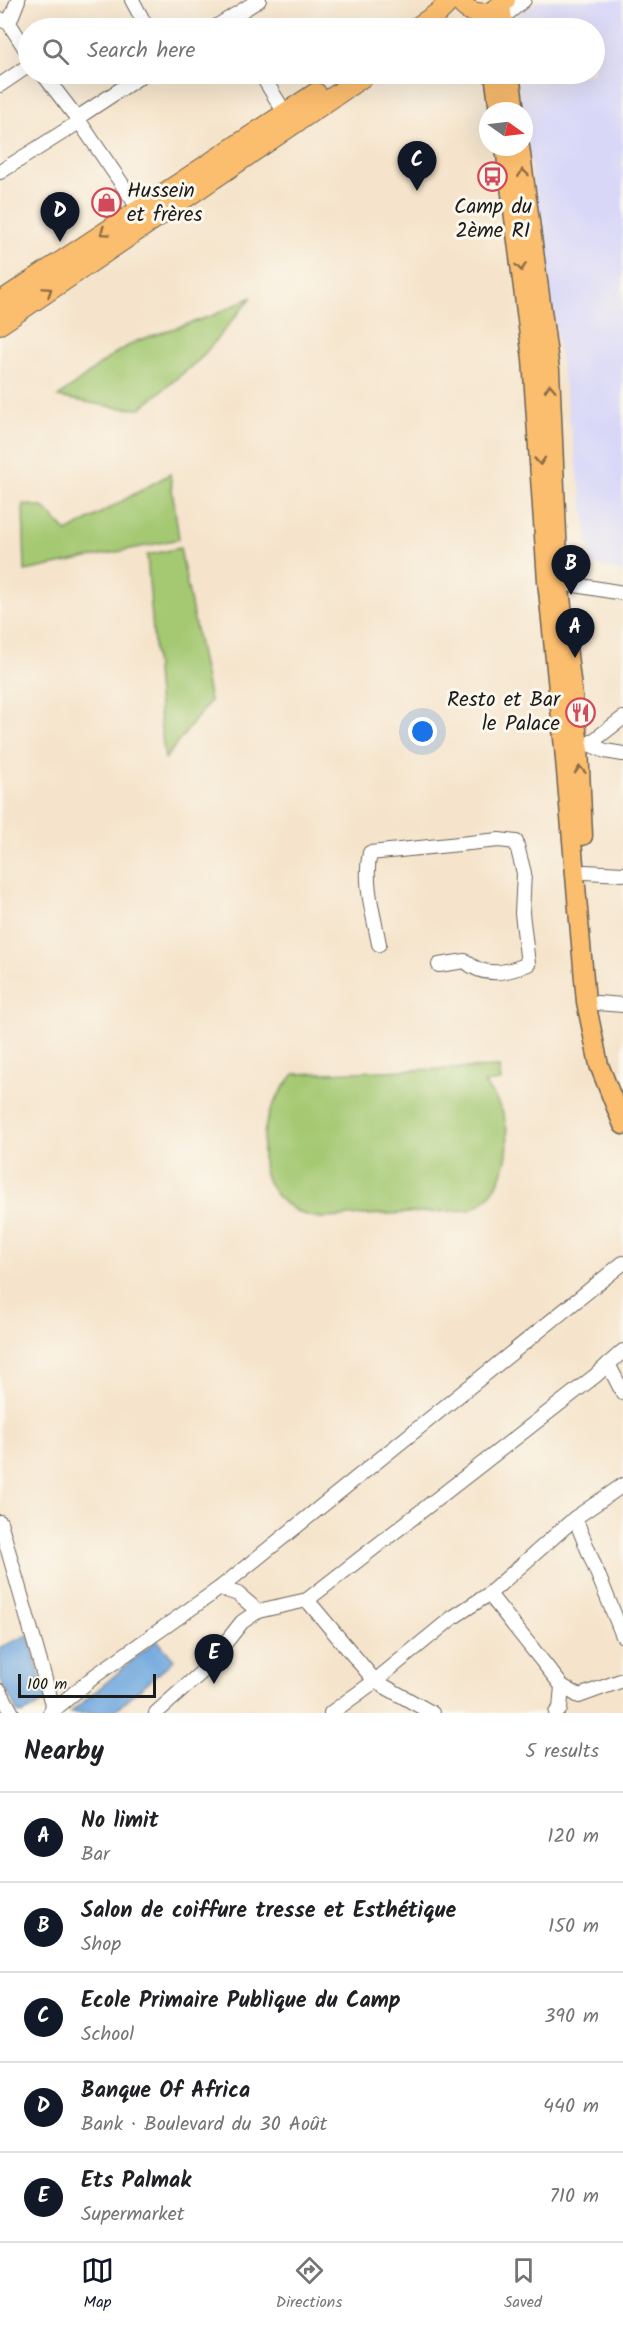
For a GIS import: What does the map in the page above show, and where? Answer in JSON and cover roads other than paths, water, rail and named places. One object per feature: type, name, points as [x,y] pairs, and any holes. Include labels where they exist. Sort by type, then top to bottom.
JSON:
[{"type":"highway","points":[[431,18],[451,0]]},
{"type":"highway","points":[[451,18],[461,12],[489,13]]},
{"type":"highway","points":[[0,302],[330,84]]},
{"type":"highway","points":[[0,324],[352,84]]},
{"type":"main road","points":[[496,84],[499,102]]},
{"type":"main road","points":[[511,84],[514,102]]},
{"type":"main road","points":[[506,156],[532,359],[553,581],[577,746],[585,872],[597,1003],[610,1065],[623,1097]]},
{"type":"main road","points":[[521,156],[549,370],[553,581]]},
{"type":"main road","points":[[577,746],[586,1002],[599,1065],[623,1125]]},
{"type":"street","points":[[18,0],[4,21],[18,40]]},
{"type":"street","points":[[132,0],[142,18]]},
{"type":"street","points":[[238,18],[259,0]]},
{"type":"street","points":[[489,13],[524,0]]},
{"type":"street","points":[[0,84],[18,72]]},
{"type":"street","points":[[51,84],[139,209]]},
{"type":"street","points":[[0,172],[130,84]]},
{"type":"street","points":[[267,84],[285,113]]},
{"type":"street","points":[[553,581],[623,593]]},
{"type":"street","points":[[577,746],[623,718]]},
{"type":"street","points":[[577,746],[623,754]]},
{"type":"street","points":[[379,944],[370,895],[368,862],[370,853],[499,840],[516,842],[524,873],[522,913],[528,964],[510,971],[487,973],[472,968],[465,961],[439,965]]},
{"type":"street","points":[[585,872],[623,874]]},
{"type":"street","points":[[597,1003],[623,1005]]},
{"type":"street","points":[[0,1522],[52,1712],[96,1675],[220,1588],[623,1263]]},
{"type":"street","points":[[158,1712],[203,1671],[242,1622],[258,1611],[307,1600],[623,1351]]},
{"type":"street","points":[[608,1364],[623,1394]]},
{"type":"street","points":[[331,1713],[375,1681],[452,1618],[489,1594],[575,1518],[623,1485]]},
{"type":"street","points":[[575,1518],[623,1636]]},
{"type":"street","points":[[220,1588],[237,1594],[258,1611]]},
{"type":"street","points":[[489,1594],[562,1686],[579,1696]]},
{"type":"street","points":[[307,1600],[375,1681],[432,1713]]},
{"type":"street","points":[[558,1711],[579,1696],[623,1680]]},
{"type":"street","points":[[558,1711],[562,1686]]},
{"type":"street","points":[[0,1691],[12,1713]]},
{"type":"water","points":[[28,1635],[47,1701],[24,1713],[18,1713],[0,1678],[0,1647]]},
{"type":"water","points":[[157,1640],[174,1660],[112,1713],[70,1713]]},
{"type":"place","name":"Camp du 2ème RI","points":[[493,176]]},
{"type":"place","name":"Ecole Primaire Publique du Camp","points":[[417,191]]},
{"type":"place","name":"Hussein et frères","points":[[106,203]]},
{"type":"place","name":"Banque Of Africa","points":[[60,242]]},
{"type":"place","name":"Salon de coiffure tresse et Esthétique","points":[[571,595]]},
{"type":"place","name":"No limit","points":[[575,658]]},
{"type":"place","name":"Resto et Bar le Palace","points":[[581,712]]},
{"type":"place","name":"Ets Palmak","points":[[214,1684]]}]
